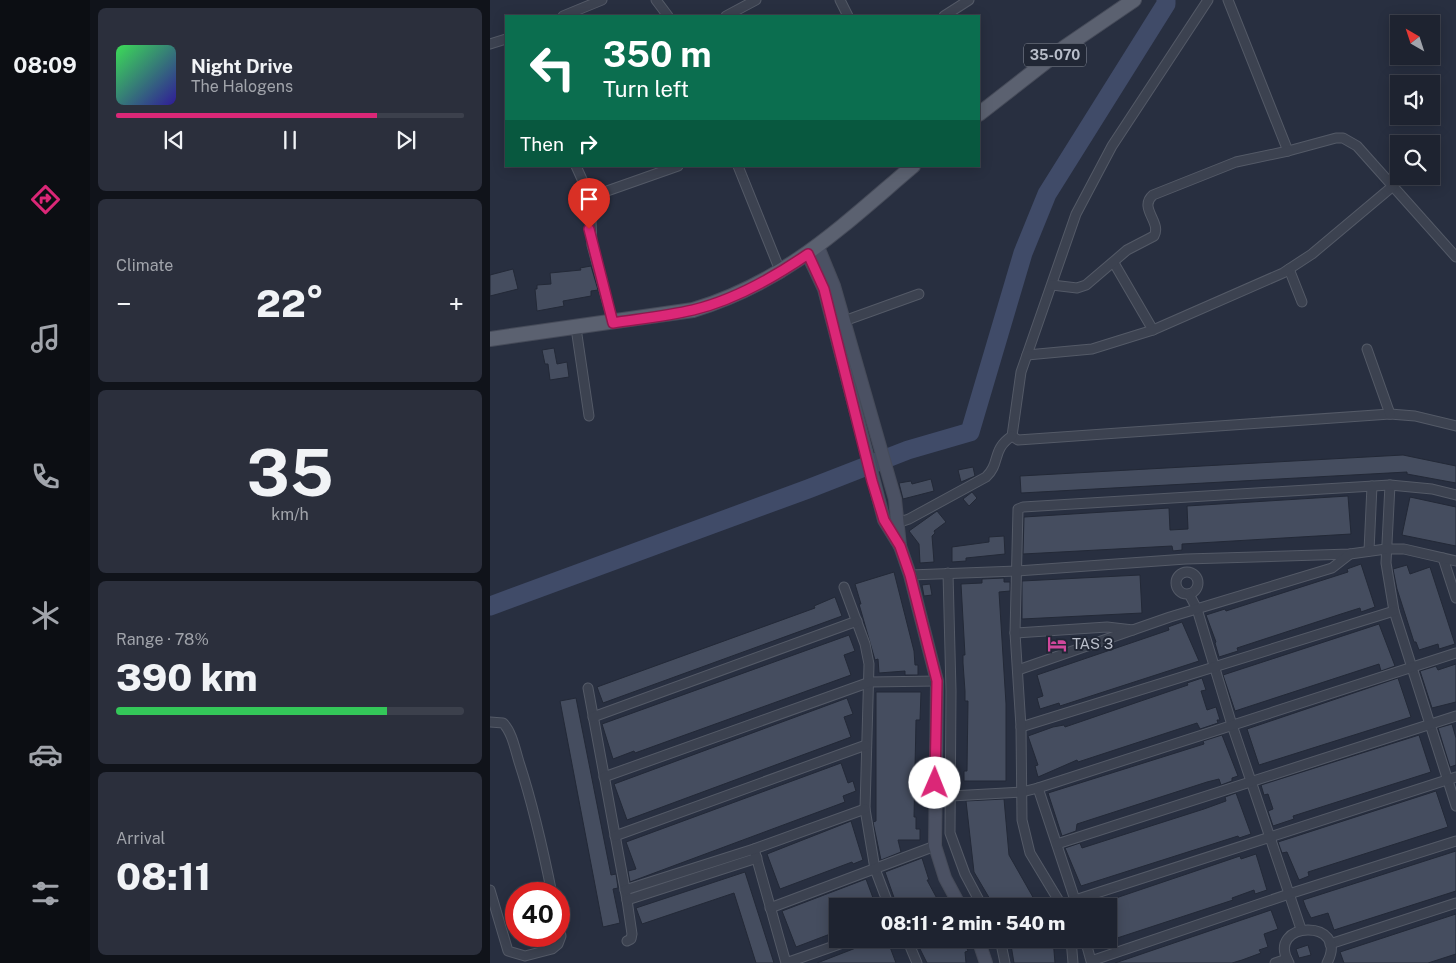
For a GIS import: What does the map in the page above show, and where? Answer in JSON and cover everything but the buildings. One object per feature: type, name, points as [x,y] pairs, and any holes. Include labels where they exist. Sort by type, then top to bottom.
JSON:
[{"type":"main road","name":"35-070","points":[[980,113],[1065,48],[1134,0]]},
{"type":"main road","points":[[490,339],[613,323],[693,310],[736,295],[781,272],[813,251],[912,167]]},
{"type":"street","points":[[565,15],[602,0]]},
{"type":"street","points":[[656,0],[667,15]]},
{"type":"street","points":[[728,15],[756,0]]},
{"type":"street","points":[[840,0],[848,15]]},
{"type":"street","points":[[946,15],[969,0]]},
{"type":"street","points":[[893,524],[986,477],[994,467],[996,452],[1007,440],[1017,408],[1018,381],[1076,214],[1118,138],[1208,0]]},
{"type":"street","points":[[1228,0],[1288,151]]},
{"type":"street","points":[[490,44],[505,39]]},
{"type":"street","points":[[1052,285],[1081,287],[1114,263],[1128,250],[1156,234],[1147,206],[1148,200],[1153,195],[1236,162],[1343,138],[1357,146],[1456,257]]},
{"type":"street","points":[[576,167],[590,197],[592,245],[613,323]]},
{"type":"street","points":[[590,197],[675,167]]},
{"type":"street","points":[[738,167],[781,272]]},
{"type":"street","points":[[1027,355],[1092,349],[1153,330],[1288,269],[1312,254],[1393,186]]},
{"type":"street","points":[[813,251],[834,286],[844,321],[849,364],[872,481],[893,524],[910,575],[937,681],[935,846],[940,868],[956,898]]},
{"type":"street","points":[[813,251],[849,364],[889,478],[895,499],[893,524]]},
{"type":"street","points":[[1114,263],[1153,330]]},
{"type":"street","points":[[1288,269],[1302,302]]},
{"type":"street","points":[[844,321],[919,294]]},
{"type":"street","points":[[576,328],[588,416]]},
{"type":"street","points":[[1367,349],[1390,414]]},
{"type":"street","points":[[1007,440],[1390,414],[1415,416],[1456,426]]},
{"type":"street","points":[[1390,485],[1386,572],[1394,611],[1430,724],[1452,779],[1456,806]]},
{"type":"street","points":[[1057,898],[1027,846],[1022,820],[1021,727],[1015,633],[1017,514],[1023,507],[1390,485],[1432,489],[1456,495]]},
{"type":"street","points":[[1369,551],[1372,486]]},
{"type":"street","points":[[910,575],[1016,571],[1186,559],[1350,554],[1386,549],[1404,549],[1456,562]]},
{"type":"street","points":[[1018,670],[1197,609],[1332,568],[1350,554]]},
{"type":"street","points":[[1443,558],[1456,598]]},
{"type":"street","points":[[1185,572],[1186,559]]},
{"type":"street","points":[[1189,594],[1196,589],[1198,581],[1193,574],[1185,572],[1178,577],[1176,585],[1181,592],[1189,594],[1197,609],[1213,667],[1301,929]]},
{"type":"street","points":[[944,573],[951,691],[950,833],[965,874],[978,898]]},
{"type":"street","points":[[844,587],[865,644],[870,682],[866,744],[865,809],[874,869],[886,898]]},
{"type":"street","points":[[1021,727],[1394,611]]},
{"type":"street","points":[[593,717],[857,621]]},
{"type":"street","points":[[1015,633],[1107,627],[1133,630]]},
{"type":"street","points":[[951,796],[1022,792],[1038,788],[1456,653]]},
{"type":"street","points":[[604,777],[870,682],[937,681]]},
{"type":"street","points":[[588,688],[627,900],[632,937],[627,941]]},
{"type":"street","points":[[1057,844],[1456,716]]},
{"type":"street","points":[[490,722],[503,723],[507,727],[513,743],[534,810],[549,882]]},
{"type":"street","points":[[615,836],[866,744]]},
{"type":"street","points":[[1091,898],[1452,779]]},
{"type":"street","points":[[1038,788],[1074,898]]},
{"type":"street","points":[[625,890],[691,874],[756,854],[865,809]]},
{"type":"street","points":[[1085,948],[1086,962],[1289,894],[1456,841]]},
{"type":"street","points":[[770,908],[935,846]]},
{"type":"street","points":[[756,854],[786,963],[829,948]]},
{"type":"street","points":[[627,900],[691,874]]},
{"type":"street","points":[[490,890],[508,951],[526,960],[554,947]]},
{"type":"street","points":[[1330,944],[1456,903]]},
{"type":"street","points":[[1275,963],[1288,961],[1286,945],[1290,938],[1301,929],[1318,931],[1330,944],[1330,955],[1327,963]]},
{"type":"street","points":[[911,948],[917,963]]},
{"type":"street","points":[[981,948],[986,963]]},
{"type":"street","points":[[1002,948],[1005,963]]},
{"type":"street","points":[[1072,948],[1073,963]]},
{"type":"waterway","points":[[490,606],[808,489],[908,450],[970,432],[1023,253],[1047,194],[1166,4],[1166,0]]},
{"type":"place","name":"TAS 3","points":[[1057,644]]},
{"type":"route","points":[[589,229],[613,323],[693,310],[720,302],[781,272],[808,254],[824,289],[872,481],[884,520],[900,546],[910,575],[937,681],[935,783]]}]
